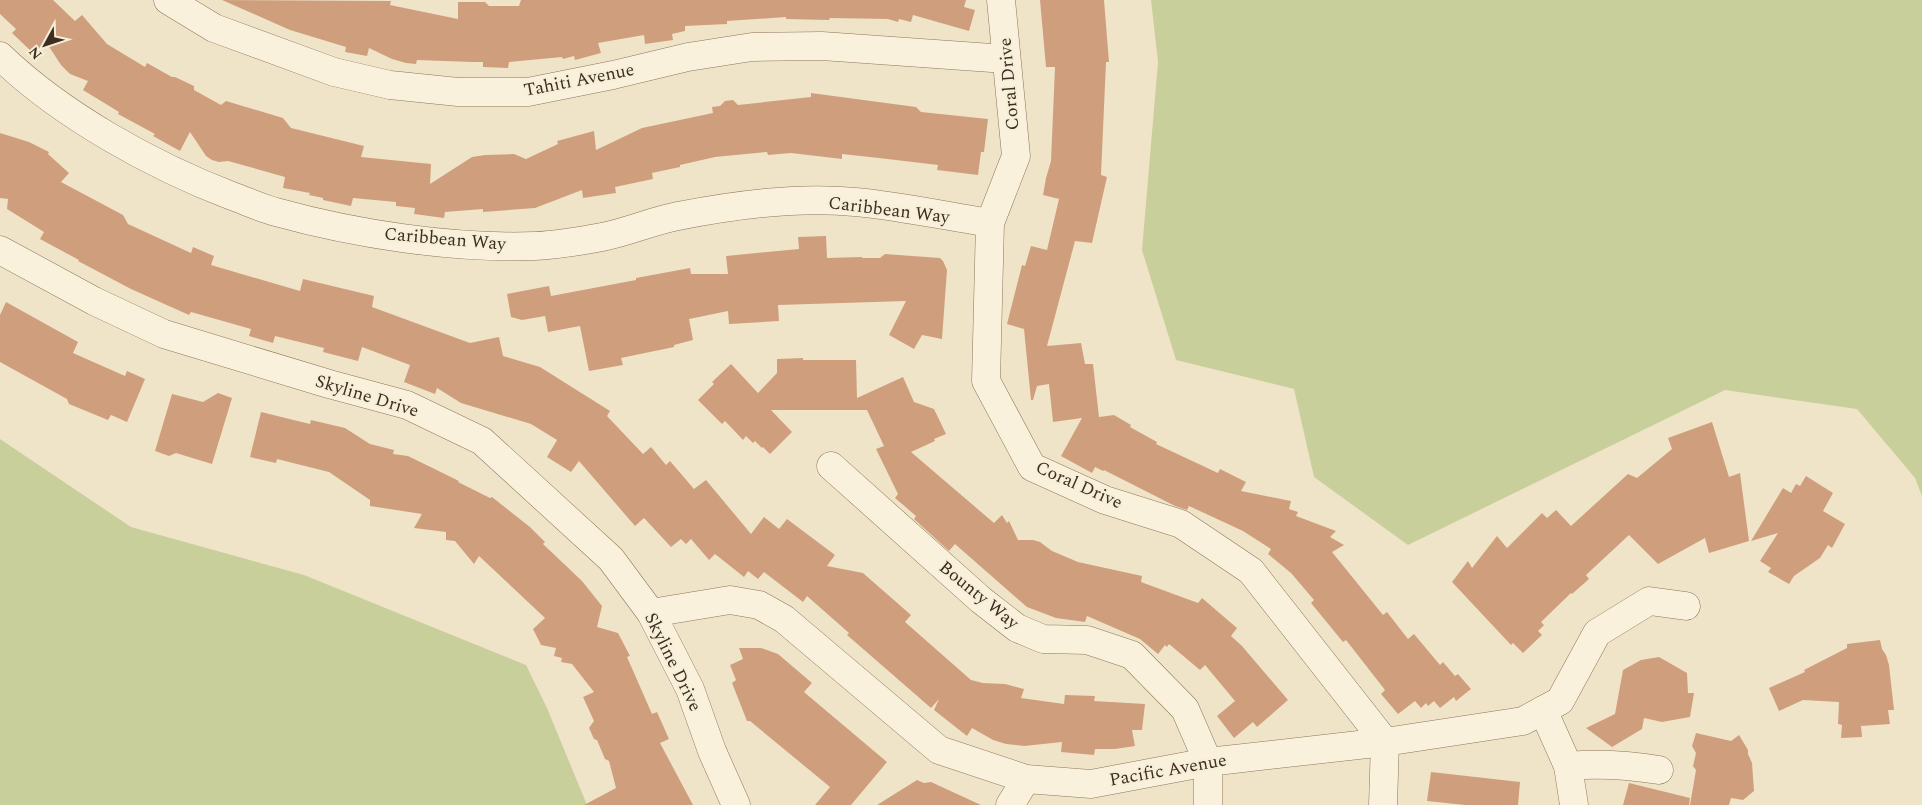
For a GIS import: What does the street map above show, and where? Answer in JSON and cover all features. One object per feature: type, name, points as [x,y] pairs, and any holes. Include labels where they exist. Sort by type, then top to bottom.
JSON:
[{"type":"street","name":"Tahiti Avenue","points":[[168,0],[214,28],[334,72],[390,86],[458,92],[528,92],[688,57],[752,47],[822,46],[1006,59]]},
{"type":"street","name":"Coral Drive","points":[[1001,0],[1016,156],[990,223],[986,381],[1032,467],[1105,500],[1181,524],[1251,571],[1385,742]]},
{"type":"street","name":"Caribbean Way","points":[[0,56],[17,73],[91,126],[154,161],[205,186],[274,212],[337,226],[406,238],[469,245],[537,246],[603,237],[676,216],[792,201],[854,202],[990,223]]},
{"type":"street","name":"Skyline Drive","points":[[0,250],[94,301],[164,334],[407,406],[482,441],[546,497],[611,559],[651,614],[690,689],[712,751],[736,805]]},
{"type":"street","name":"Bounty Way","points":[[832,466],[981,600],[1016,628],[1043,639],[1087,640],[1132,655],[1185,709],[1208,762],[1208,805]]},
{"type":"street","name":"Pacific Avenue","points":[[651,614],[730,600],[759,605],[784,619],[939,750],[1026,779],[1091,784],[1208,762],[1385,742],[1523,721],[1560,701],[1597,633],[1648,600],[1686,606]]},
{"type":"street","points":[[1543,710],[1568,766],[1574,805]]},
{"type":"street","points":[[1383,805],[1385,742]]},
{"type":"street","points":[[1568,766],[1597,763],[1623,764],[1659,770]]},
{"type":"street","points":[[1010,805],[1026,779]]},
{"type":"green space","points":[[1151,0],[1922,0],[1922,496],[1915,478],[1857,409],[1725,390],[1408,545],[1314,477],[1294,389],[1176,360],[1142,250],[1158,62]]},
{"type":"green space","points":[[0,439],[131,527],[304,575],[526,665],[547,708],[587,805],[0,805]]},
{"type":"building","points":[[0,0],[53,0],[75,21],[82,15],[107,44],[145,67],[147,63],[172,77],[194,86],[194,90],[221,105],[226,101],[283,118],[291,128],[364,146],[361,157],[431,164],[430,184],[472,157],[514,154],[526,159],[558,144],[557,141],[594,131],[596,150],[642,128],[713,113],[712,107],[720,106],[725,101],[733,100],[738,105],[811,97],[811,93],[916,107],[921,112],[988,119],[984,152],[981,152],[978,175],[937,170],[938,165],[879,158],[842,154],[842,159],[791,153],[768,155],[767,152],[715,157],[680,165],[680,167],[652,173],[653,179],[615,187],[616,193],[583,198],[582,190],[535,208],[483,212],[483,209],[445,212],[444,218],[414,214],[415,208],[396,206],[396,202],[353,198],[351,206],[323,200],[323,198],[309,195],[310,193],[283,188],[285,177],[228,161],[219,162],[212,160],[206,156],[190,132],[180,151],[153,136],[155,134],[118,114],[119,112],[83,90],[88,81],[70,74],[61,65],[46,42],[34,54],[12,33],[16,29],[0,14]]},
{"type":"building","points":[[222,0],[391,1],[390,5],[458,19],[458,2],[485,2],[489,6],[519,6],[521,0],[966,0],[964,7],[975,10],[969,31],[913,15],[911,22],[899,19],[898,22],[888,19],[830,18],[829,20],[786,19],[786,17],[727,21],[727,24],[685,26],[685,31],[672,34],[673,40],[645,44],[644,35],[598,43],[601,53],[575,60],[574,56],[563,59],[562,57],[509,62],[508,68],[483,67],[483,62],[417,60],[416,64],[406,63],[392,59],[369,48],[367,56],[345,52],[346,47],[290,30]]},
{"type":"building","points":[[1040,0],[1104,0],[1109,62],[1106,62],[1101,175],[1107,177],[1092,243],[1075,241],[1047,346],[1081,343],[1085,364],[1093,364],[1099,417],[1114,415],[1131,425],[1130,427],[1157,442],[1156,444],[1218,473],[1220,469],[1246,482],[1241,491],[1291,501],[1289,509],[1298,512],[1296,516],[1336,531],[1330,537],[1344,545],[1332,552],[1383,615],[1387,612],[1408,639],[1414,634],[1440,665],[1443,662],[1455,676],[1458,674],[1471,689],[1456,701],[1454,697],[1440,708],[1434,701],[1428,706],[1426,703],[1421,708],[1415,701],[1398,714],[1381,694],[1385,690],[1346,640],[1343,642],[1311,603],[1314,600],[1291,573],[1268,554],[1271,549],[1243,531],[1189,506],[1187,510],[1175,506],[1104,470],[1095,467],[1092,473],[1061,456],[1082,418],[1053,422],[1049,384],[1037,386],[1033,400],[1031,400],[1024,329],[1007,324],[1022,265],[1025,266],[1031,246],[1047,250],[1059,199],[1043,195],[1051,161],[1055,67],[1046,67]]},
{"type":"building","points":[[0,133],[29,142],[49,152],[48,154],[69,173],[61,182],[123,215],[128,224],[191,253],[193,247],[214,256],[211,265],[300,291],[303,279],[374,296],[372,307],[470,343],[499,337],[503,356],[540,367],[610,411],[607,416],[643,454],[651,447],[666,465],[670,461],[694,489],[706,480],[751,534],[764,517],[779,529],[787,519],[835,555],[827,566],[863,573],[911,615],[905,622],[971,680],[983,683],[1005,684],[1024,689],[1021,698],[1064,704],[1065,695],[1095,696],[1094,701],[1145,704],[1142,730],[1132,730],[1135,746],[1095,749],[1094,755],[1061,752],[1062,742],[1024,746],[1006,744],[993,740],[972,728],[967,736],[934,710],[939,699],[931,708],[847,635],[849,633],[807,596],[803,602],[764,572],[758,579],[748,571],[744,577],[715,554],[709,560],[691,539],[686,544],[681,539],[671,547],[644,518],[635,526],[579,461],[571,472],[547,457],[557,440],[531,424],[461,403],[437,388],[435,394],[404,382],[410,365],[362,347],[358,361],[323,352],[324,348],[275,336],[273,343],[249,336],[251,329],[191,312],[189,315],[131,289],[78,261],[40,239],[44,232],[7,209],[8,199],[0,198]]},
{"type":"building","points":[[826,236],[827,258],[880,258],[885,254],[940,258],[947,270],[942,339],[922,335],[914,349],[889,335],[906,301],[778,305],[779,321],[729,324],[728,311],[689,319],[693,340],[674,345],[674,347],[621,358],[623,365],[589,371],[580,326],[548,332],[545,316],[522,320],[511,317],[507,294],[549,286],[551,296],[690,268],[691,274],[728,274],[726,256],[799,249],[798,237]]},
{"type":"building","points":[[6,302],[78,342],[73,353],[125,376],[127,371],[145,379],[127,422],[111,415],[108,420],[69,404],[67,399],[0,362],[0,315]]},
{"type":"building","points":[[803,358],[803,360],[856,360],[857,398],[903,377],[914,402],[934,409],[946,434],[911,452],[994,523],[1002,515],[1007,523],[1009,521],[1018,540],[1040,542],[1052,551],[1078,562],[1142,576],[1141,582],[1198,603],[1202,598],[1237,628],[1231,636],[1242,646],[1288,700],[1257,727],[1253,722],[1234,738],[1217,716],[1235,701],[1205,665],[1200,670],[1169,644],[1167,647],[1165,645],[1158,654],[1140,639],[1087,616],[1085,622],[1056,618],[1027,607],[955,544],[949,551],[914,519],[916,516],[895,498],[898,494],[876,449],[884,446],[867,410],[771,410],[792,432],[770,454],[746,436],[743,440],[725,421],[722,424],[698,400],[714,384],[712,382],[731,364],[758,393],[777,373],[777,359]]},
{"type":"building","points":[[218,393],[232,398],[212,464],[176,453],[169,456],[155,451],[172,394],[203,402]]},
{"type":"building","points":[[261,412],[310,424],[311,420],[345,428],[370,444],[394,450],[393,454],[408,456],[490,498],[492,497],[530,527],[545,542],[543,544],[582,581],[602,606],[597,627],[618,633],[630,656],[627,657],[652,714],[657,712],[669,739],[660,743],[693,805],[584,805],[616,788],[609,761],[605,759],[597,740],[594,739],[589,728],[594,721],[583,697],[594,692],[572,664],[561,662],[562,658],[554,656],[556,648],[541,645],[533,629],[545,618],[479,556],[474,564],[455,541],[446,540],[446,532],[414,528],[422,514],[370,506],[370,500],[329,472],[277,459],[276,463],[250,457]]},
{"type":"building","points":[[1712,422],[1729,477],[1740,473],[1749,541],[1709,553],[1705,538],[1658,564],[1629,535],[1586,575],[1589,579],[1571,593],[1541,622],[1544,625],[1538,631],[1542,635],[1523,653],[1513,643],[1511,645],[1452,582],[1468,561],[1472,568],[1497,536],[1507,548],[1542,513],[1547,518],[1556,510],[1571,526],[1628,474],[1637,478],[1672,449],[1668,438]]},
{"type":"building","points":[[1806,476],[1833,493],[1823,511],[1845,524],[1832,548],[1828,545],[1820,558],[1794,576],[1789,584],[1768,572],[1771,568],[1760,561],[1778,533],[1751,541],[1783,488],[1791,493],[1796,484],[1800,486]]},
{"type":"building","points":[[1880,640],[1889,665],[1894,710],[1888,710],[1890,724],[1861,726],[1862,737],[1841,738],[1842,725],[1838,724],[1839,702],[1803,700],[1779,711],[1769,688],[1805,672],[1804,670],[1847,648],[1847,644]]},
{"type":"building","points":[[739,648],[761,648],[778,654],[812,683],[804,692],[887,762],[851,805],[815,805],[830,787],[750,721],[747,721],[732,683],[736,680],[730,665],[743,659]]},
{"type":"building","points":[[1659,657],[1687,673],[1688,693],[1694,693],[1690,717],[1662,722],[1644,718],[1642,729],[1612,747],[1586,728],[1615,714],[1623,670],[1641,660]]},
{"type":"building","points":[[1696,733],[1731,741],[1739,735],[1748,750],[1752,763],[1754,791],[1743,800],[1731,798],[1729,805],[1690,805],[1696,770],[1693,766],[1696,753],[1692,746]]},
{"type":"building","points":[[1431,772],[1520,782],[1518,805],[1465,805],[1427,801]]},
{"type":"building","points":[[917,780],[924,783],[931,782],[981,805],[877,805]]},
{"type":"building","points":[[1629,783],[1690,798],[1689,805],[1623,805]]}]
